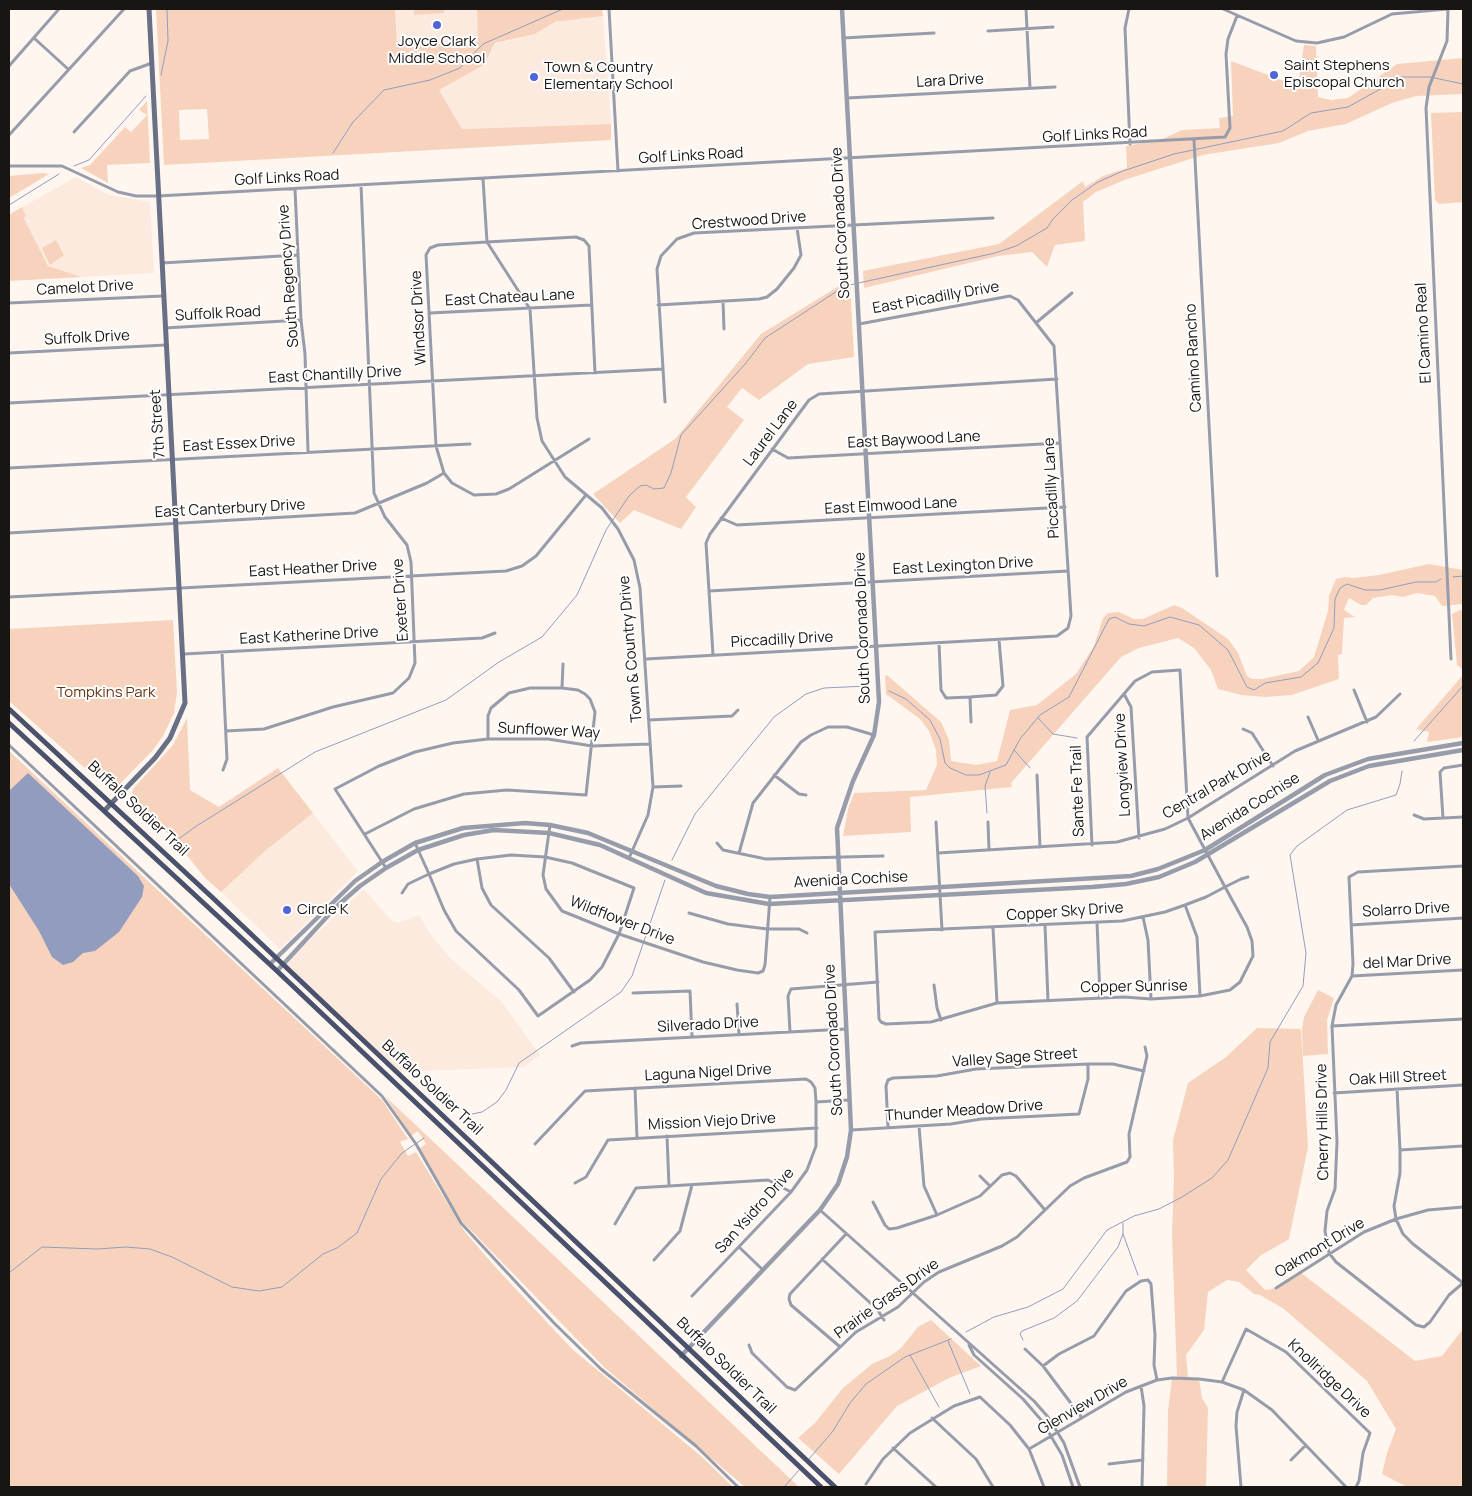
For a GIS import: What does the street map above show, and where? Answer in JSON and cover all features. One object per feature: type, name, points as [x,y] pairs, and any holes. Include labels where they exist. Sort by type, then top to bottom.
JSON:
[{"type":"main road","name":"7th Street","points":[[105,810],[155,758],[170,738],[181,718],[185,703],[184,654],[168,394],[149,9]]},
{"type":"main road","name":"Buffalo Soldier Trail","points":[[9,709],[112,802],[284,964],[835,1487]]},
{"type":"main road","name":"Buffalo Soldier Trail","points":[[9,722],[270,964],[821,1487]]},
{"type":"street","points":[[9,66],[59,9]]},
{"type":"street","points":[[10,134],[124,9]]},
{"type":"street","points":[[608,9],[618,171]]},
{"type":"street","name":"South Coronado Drive","points":[[681,1356],[820,1210],[838,1184],[847,1157],[851,1130],[837,828],[844,804],[874,735],[879,702],[871,518],[858,324],[842,9]]},
{"type":"street","points":[[1026,9],[1030,88]]},
{"type":"street","points":[[1129,9],[1125,28],[1130,144]]},
{"type":"street","points":[[1223,9],[1296,41],[1317,43],[1344,37],[1392,14],[1448,9]]},
{"type":"street","name":"El Camino Real","points":[[1448,9],[1447,41],[1426,103],[1451,659]]},
{"type":"street","name":"Golf Links Road","points":[[9,166],[62,166],[118,192],[136,196],[158,196],[849,160],[1225,137],[1230,128],[1226,54],[1228,39],[1237,16]]},
{"type":"street","points":[[988,31],[1052,27]]},
{"type":"street","points":[[843,38],[934,33]]},
{"type":"street","points":[[34,38],[68,69]]},
{"type":"street","points":[[74,132],[130,71],[152,64]]},
{"type":"street","name":"Lara Drive","points":[[847,98],[1055,87]]},
{"type":"street","name":"Camino Rancho","points":[[1194,140],[1217,576]]},
{"type":"street","name":"Town & Country Drive","points":[[483,179],[487,242],[530,309],[534,376],[541,434],[553,462],[565,477],[602,508],[618,529],[634,560],[640,588],[646,658],[653,787],[648,815],[629,858]]},
{"type":"street","name":"Exeter Drive","points":[[226,731],[264,729],[333,707],[393,692],[410,678],[415,663],[410,576],[411,562],[407,545],[385,517],[378,505],[374,492],[361,186]]},
{"type":"street","name":"South Regency Drive","points":[[295,189],[308,452]]},
{"type":"street","name":"Crestwood Drive","points":[[665,402],[658,305],[659,263],[668,247],[677,239],[694,233],[993,218]]},
{"type":"street","points":[[658,305],[767,297],[777,289],[794,268],[801,255],[797,228]]},
{"type":"street","points":[[487,242],[576,237],[584,240],[589,246],[595,373]]},
{"type":"street","name":"Windsor Drive","points":[[444,473],[436,446],[426,255],[430,248],[438,245],[487,242]]},
{"type":"street","points":[[162,263],[298,255]]},
{"type":"street","points":[[1037,322],[1072,293]]},
{"type":"street","name":"Camelot Drive","points":[[9,303],[163,296]]},
{"type":"street","name":"East Picadilly Drive","points":[[858,324],[1002,296],[1018,300],[1054,346]]},
{"type":"street","points":[[723,301],[724,329]]},
{"type":"street","name":"East Chateau Lane","points":[[430,313],[591,305]]},
{"type":"street","name":"Suffolk Road","points":[[165,328],[301,320]]},
{"type":"street","name":"Suffolk Drive","points":[[9,353],[166,345]]},
{"type":"street","name":"Piccadilly Lane","points":[[1054,346],[1071,616],[1068,628]]},
{"type":"street","name":"East Chantilly Drive","points":[[9,403],[663,369]]},
{"type":"street","name":"Laurel Lane","points":[[713,655],[706,543],[721,518],[809,400],[819,394],[1057,379]]},
{"type":"street","points":[[444,473],[452,483],[474,495],[496,494],[509,490],[589,439]]},
{"type":"street","name":"East Baywood Lane","points":[[772,449],[788,458],[1060,443]]},
{"type":"street","name":"East Essex Drive","points":[[9,468],[470,444]]},
{"type":"street","name":"East Canterbury Drive","points":[[9,532],[355,513],[427,483],[444,473]]},
{"type":"street","name":"East Heather Drive","points":[[9,597],[506,572],[522,566],[536,556],[586,495]]},
{"type":"street","name":"East Elmwood Lane","points":[[721,518],[737,525],[1065,507]]},
{"type":"street","name":"East Lexington Drive","points":[[709,591],[1068,571]]},
{"type":"street","name":"Piccadilly Drive","points":[[646,658],[1057,636],[1068,628]]},
{"type":"street","name":"East Katherine Drive","points":[[184,654],[482,638],[495,633]]},
{"type":"street","points":[[939,643],[941,690],[946,698],[970,697],[996,695],[1003,686],[999,639]]},
{"type":"street","points":[[222,652],[227,760],[223,770]]},
{"type":"street","points":[[562,688],[563,664]]},
{"type":"street","points":[[1124,694],[1143,676],[1180,670],[1188,818]]},
{"type":"street","points":[[386,868],[365,834],[414,809],[464,794],[507,790],[586,795],[594,712],[590,700],[578,690],[530,688],[509,693],[498,700],[491,708],[488,716],[488,739]]},
{"type":"street","points":[[1354,690],[1367,722]]},
{"type":"street","name":"Sante Fe Trail","points":[[1092,844],[1087,737],[1124,694]]},
{"type":"street","name":"Longview Drive","points":[[1124,694],[1131,708],[1139,838]]},
{"type":"street","name":"Central Park Drive","points":[[938,853],[1092,844],[1139,838],[1188,818],[1295,751],[1318,740],[1367,722],[1376,717],[1400,694]]},
{"type":"street","points":[[970,697],[971,722]]},
{"type":"street","points":[[649,720],[732,716],[738,710]]},
{"type":"street","points":[[1308,717],[1318,740]]},
{"type":"street","points":[[739,853],[753,803],[801,742],[819,730],[847,728],[874,735]]},
{"type":"street","points":[[1243,729],[1252,732],[1273,766]]},
{"type":"street","name":"Sunflower Way","points":[[365,834],[335,789],[378,766],[415,752],[488,739],[548,739],[592,746],[650,744]]},
{"type":"street","name":"Avenida Cochise","points":[[270,964],[355,881],[382,862],[415,843],[463,828],[502,824],[550,825],[588,833],[716,886],[770,897],[1131,876],[1158,869],[1205,850],[1325,775],[1368,759],[1463,743]]},
{"type":"street","points":[[9,745],[382,1096],[416,1144],[461,1223],[554,1323],[601,1369],[696,1446],[738,1487]]},
{"type":"street","name":"Avenida Cochise","points":[[277,971],[336,907],[386,868],[418,850],[464,835],[494,830],[549,833],[600,845],[706,892],[769,904],[1126,884],[1159,877],[1208,856],[1330,781],[1369,766],[1463,750]]},
{"type":"street","points":[[1443,818],[1440,772],[1444,768],[1463,765]]},
{"type":"street","points":[[774,775],[799,794],[806,796]]},
{"type":"street","points":[[1037,775],[1040,847]]},
{"type":"street","points":[[653,787],[681,786]]},
{"type":"street","points":[[1414,815],[1424,819],[1463,817]]},
{"type":"street","name":"Copper Sunrise","points":[[878,982],[879,1019],[886,1024],[941,1020],[997,1003],[1100,998],[1151,999],[1200,996],[1230,990],[1240,982],[1253,956],[1252,941],[1247,927],[1188,818]]},
{"type":"street","points":[[936,822],[942,930]]},
{"type":"street","points":[[988,822],[989,850]]},
{"type":"street","name":"Wildflower Drive","points":[[550,825],[543,875],[546,890],[562,911],[619,934],[703,962],[758,973],[763,971],[766,965],[767,929]]},
{"type":"street","points":[[402,893],[408,884],[429,874],[454,864],[477,858],[511,855],[572,863],[634,888],[619,934],[602,967],[590,980],[538,1016],[519,990],[456,931],[429,874],[415,843]]},
{"type":"street","points":[[717,843],[723,850],[766,859],[883,856]]},
{"type":"street","points":[[477,858],[482,888],[490,905],[549,958],[574,992]]},
{"type":"street","points":[[1352,976],[1348,877],[1352,873],[1463,866]]},
{"type":"street","name":"Copper Sky Drive","points":[[878,982],[875,932],[993,928],[1097,922],[1144,917],[1185,905],[1248,877]]},
{"type":"street","points":[[767,929],[770,897]]},
{"type":"street","points":[[1185,905],[1197,937],[1200,996]]},
{"type":"street","points":[[689,913],[728,924],[767,929],[799,929],[807,933]]},
{"type":"street","points":[[1144,917],[1148,940],[1151,999]]},
{"type":"street","name":"Solarro Drive","points":[[1351,925],[1463,918]]},
{"type":"street","points":[[1097,922],[1100,998]]},
{"type":"street","points":[[1045,925],[1048,1000]]},
{"type":"street","points":[[993,928],[997,1003]]},
{"type":"street","name":"del Mar Drive","points":[[1352,976],[1463,970]]},
{"type":"street","name":"Cherry Hills Drive","points":[[1329,1253],[1325,1230],[1328,1211],[1335,1189],[1337,1142],[1332,1026],[1336,1004],[1352,976]]},
{"type":"street","points":[[790,1032],[788,996],[791,989],[878,982]]},
{"type":"street","points":[[934,985],[937,1008],[941,1020]]},
{"type":"street","points":[[633,993],[690,991],[692,1037]]},
{"type":"street","points":[[737,1004],[739,1034]]},
{"type":"street","points":[[1332,1026],[1463,1019]]},
{"type":"street","name":"Silverado Drive","points":[[572,1046],[581,1043],[846,1029]]},
{"type":"street","points":[[1144,1071],[1147,1056],[1145,1047]]},
{"type":"street","name":"Valley Sage Street","points":[[888,1127],[886,1086],[888,1080],[938,1076],[976,1070],[1088,1064],[1113,1064],[1144,1071]]},
{"type":"street","name":"Thunder Meadow Drive","points":[[851,1130],[951,1124],[981,1119],[1079,1114],[1088,1079],[1088,1064]]},
{"type":"street","name":"Prairie Grass Drive","points":[[749,1346],[752,1353],[787,1387],[795,1390],[839,1346],[856,1332],[883,1319],[939,1272],[1002,1246],[1016,1237],[1070,1186],[1084,1178],[1127,1162],[1130,1157],[1129,1134],[1144,1071]]},
{"type":"street","name":"Laguna Nigel Drive","points":[[535,1144],[585,1091],[806,1079],[814,1088],[816,1102]]},
{"type":"street","name":"Oak Hill Street","points":[[1334,1093],[1463,1085]]},
{"type":"street","points":[[635,1088],[637,1138]]},
{"type":"street","points":[[1329,1253],[1336,1262],[1416,1325],[1424,1327],[1430,1322],[1448,1295],[1463,1283],[1413,1244],[1403,1234],[1396,1219],[1394,1206],[1400,1173],[1397,1089]]},
{"type":"street","points":[[816,1102],[849,1100]]},
{"type":"street","name":"San Ysidro Drive","points":[[692,1296],[800,1182],[812,1158],[817,1128],[816,1102]]},
{"type":"street","points":[[919,1126],[924,1186],[937,1215]]},
{"type":"street","name":"Mission Viejo Drive","points":[[575,1183],[586,1177],[608,1140],[817,1128]]},
{"type":"street","points":[[667,1136],[669,1186]]},
{"type":"street","points":[[1400,1150],[1463,1146]]},
{"type":"street","points":[[873,1202],[889,1229],[937,1215],[980,1196],[1002,1175],[1010,1173],[1016,1176],[1045,1210]]},
{"type":"street","points":[[980,1176],[990,1186]]},
{"type":"street","points":[[615,1224],[636,1188],[768,1180],[791,1192]]},
{"type":"street","points":[[654,1260],[680,1231],[692,1185]]},
{"type":"street","name":"Oakmont Drive","points":[[1276,1288],[1364,1232],[1396,1219],[1428,1210],[1463,1207]]},
{"type":"street","points":[[820,1210],[969,1345],[979,1351],[1034,1401],[1058,1433],[1072,1462],[1080,1487]]},
{"type":"street","points":[[839,1346],[791,1305],[789,1299],[790,1294],[846,1234]]},
{"type":"street","points":[[739,1247],[763,1270]]},
{"type":"street","points":[[822,1259],[877,1309],[883,1319]]},
{"type":"street","points":[[1043,1366],[1059,1354],[1094,1336],[1126,1291],[1148,1280],[1151,1284],[1155,1335],[1154,1365],[1158,1380]]},
{"type":"street","name":"Knollridge Drive","points":[[1222,1382],[1246,1329],[1286,1352],[1370,1433],[1363,1453],[1360,1481],[1356,1487]]},
{"type":"street","points":[[969,1345],[974,1355],[1030,1406],[1053,1436],[1066,1464],[1073,1487]]},
{"type":"street","points":[[1025,1349],[1043,1366],[1082,1418]]},
{"type":"street","name":"Glenview Drive","points":[[1029,1449],[1126,1392],[1158,1380],[1188,1378],[1222,1382],[1244,1390],[1272,1410],[1346,1487]]},
{"type":"street","points":[[1141,1386],[1144,1406],[1142,1487]]},
{"type":"street","points":[[1241,1487],[1236,1426],[1237,1412],[1244,1390]]},
{"type":"street","points":[[866,1484],[893,1448],[910,1433],[954,1406],[980,1397],[1010,1425],[1029,1449],[1044,1487]]},
{"type":"street","points":[[932,1418],[976,1459],[993,1487]]},
{"type":"street","points":[[1291,1460],[1306,1445]]},
{"type":"street","points":[[893,1448],[936,1487]]},
{"type":"street","points":[[1109,1464],[1143,1460]]},
{"type":"shaded area","name":"Joyce Clark Middle School","points":[[395,9],[477,9],[479,42],[396,46]]},
{"type":"shaded area","name":"Town & Country Elementary School","points":[[603,16],[611,124],[462,129],[439,90],[484,65],[495,44],[535,34],[555,22]]},
{"type":"shaded area","points":[[76,177],[109,195],[150,202],[154,273],[82,277],[48,266],[24,217],[26,216],[22,207]]},
{"type":"shaded area","points":[[313,813],[358,871],[280,949],[221,892],[265,851]]},
{"type":"shaded area","points":[[364,889],[392,921],[398,923],[419,915],[431,935],[451,959],[501,1001],[540,1055],[524,1067],[397,1072],[284,964]]},
{"type":"green space","points":[[156,9],[395,9],[397,46],[478,42],[477,9],[602,9],[603,16],[555,22],[535,34],[495,43],[484,65],[439,90],[462,129],[611,124],[611,140],[164,165]],"holes":[[[207,109],[209,139],[180,140],[179,110]]]},
{"type":"green space","points":[[414,9],[444,9],[444,13],[414,15]]},
{"type":"green space","points":[[1304,45],[1316,46],[1318,97],[1331,100],[1348,98],[1397,64],[1463,58],[1463,94],[1416,96],[1392,103],[1346,124],[1308,131],[1279,143],[1203,155],[1127,179],[1096,192],[1083,202],[1085,241],[1055,245],[1047,267],[1032,252],[998,256],[864,288],[863,271],[999,244],[1083,181],[1085,187],[1103,176],[1127,168],[1126,146],[1161,140],[1182,130],[1220,128],[1219,118],[1233,116],[1231,61],[1284,81],[1299,79]]},
{"type":"green space","points":[[147,101],[150,163],[107,165],[108,183],[81,168],[90,165],[125,127],[131,132],[147,115],[139,110]]},
{"type":"green space","points":[[1463,112],[1463,202],[1439,204],[1435,200],[1431,113]]},
{"type":"green space","points":[[49,174],[9,198],[9,176]]},
{"type":"green space","points":[[22,207],[26,216],[24,218],[48,266],[82,277],[9,281],[9,215]]},
{"type":"green space","points":[[56,240],[64,255],[50,265],[42,248]]},
{"type":"green space","points":[[847,281],[850,282],[854,357],[808,364],[759,400],[742,388],[727,407],[744,420],[686,497],[696,507],[681,529],[634,510],[620,523],[593,494],[675,439],[761,334]]},
{"type":"green space","points":[[1429,564],[1463,570],[1463,604],[1442,606],[1435,596],[1417,593],[1403,597],[1392,595],[1373,598],[1366,605],[1361,605],[1349,598],[1344,610],[1355,617],[1344,618],[1342,654],[1338,655],[1339,679],[1292,695],[1265,697],[1241,695],[1218,689],[1211,670],[1194,648],[1178,638],[1139,648],[1121,657],[1011,783],[1012,787],[910,797],[911,832],[843,836],[848,809],[854,793],[926,790],[937,765],[936,750],[929,731],[920,719],[886,694],[885,676],[887,675],[941,722],[949,740],[951,761],[976,765],[997,761],[1010,710],[1037,705],[1076,674],[1094,646],[1103,618],[1108,613],[1119,612],[1134,619],[1143,619],[1174,605],[1182,608],[1228,639],[1238,653],[1247,676],[1252,679],[1262,679],[1299,671],[1314,657],[1328,611],[1329,596],[1336,579],[1379,575]]},
{"type":"green space","points":[[1463,610],[1463,669],[1457,665],[1452,614]]},
{"type":"green space","name":"Tompkins Park","points":[[173,620],[177,692],[174,713],[163,736],[153,750],[112,792],[9,701],[9,629]]},
{"type":"green space","points":[[1463,675],[1463,737],[1427,742],[1429,732],[1416,729]]},
{"type":"green space","points":[[187,718],[190,790],[219,807],[278,768],[313,813],[265,851],[221,892],[205,878],[170,834],[142,820],[135,814],[130,803],[133,789],[173,745]]},
{"type":"green space","points":[[9,751],[382,1100],[408,1139],[400,1142],[408,1156],[416,1152],[465,1232],[497,1269],[572,1349],[702,1457],[733,1487],[9,1487]]},
{"type":"green space","points":[[1318,990],[1334,998],[1327,1020],[1328,1054],[1303,1056],[1302,1029],[1304,1017]]},
{"type":"green space","points":[[1257,1028],[1301,1029],[1308,1147],[1289,1239],[1260,1256],[1246,1270],[1265,1290],[1276,1288],[1300,1272],[1415,1361],[1442,1356],[1463,1329],[1463,1487],[1407,1487],[1382,1474],[1396,1429],[1367,1381],[1284,1309],[1260,1295],[1254,1294],[1239,1282],[1227,1280],[1208,1292],[1204,1330],[1186,1355],[1188,1377],[1199,1379],[1202,1398],[1208,1408],[1206,1487],[1167,1487],[1168,1411],[1172,1378],[1177,1377],[1172,1234],[1173,1140],[1188,1083],[1226,1057]]},
{"type":"green space","points":[[385,1096],[799,1487],[745,1487],[604,1367],[461,1220],[419,1149],[426,1144],[418,1131],[411,1136]]},
{"type":"green space","points":[[931,1320],[981,1366],[949,1378],[897,1406],[839,1474],[798,1438],[815,1423],[843,1388],[872,1364],[890,1356],[901,1348],[918,1327]]},
{"type":"water","points":[[28,773],[138,876],[144,886],[142,897],[119,932],[95,951],[83,953],[73,962],[63,965],[52,957],[39,931],[9,884],[9,791]]},
{"type":"waterway","points":[[161,75],[168,41],[167,9]]},
{"type":"waterway","points":[[333,153],[353,122],[384,90],[430,80],[460,68],[483,44],[563,9]]},
{"type":"waterway","points":[[170,845],[198,825],[315,752],[446,700],[499,662],[542,637],[577,595],[606,530],[629,496],[640,486],[646,485],[654,489],[664,488],[671,473],[681,435],[746,363],[765,338],[845,286],[995,253],[1016,246],[1047,228],[1053,219],[1072,200],[1098,182],[1123,171],[1174,154],[1283,131],[1311,113],[1348,107],[1402,77],[1430,77],[1463,84]]},
{"type":"waterway","points":[[74,166],[89,160],[146,96]]},
{"type":"waterway","points":[[9,205],[59,174]]},
{"type":"waterway","points":[[1453,577],[1463,576]]},
{"type":"waterway","points":[[889,691],[906,699],[930,720],[940,739],[945,763],[950,768],[966,775],[979,775],[1006,765],[1020,739],[1040,715],[1069,697],[1109,619],[1115,617],[1129,624],[1144,626],[1170,617],[1199,625],[1228,650],[1247,687],[1254,690],[1265,683],[1301,677],[1318,663],[1334,628],[1335,599],[1340,588],[1347,584],[1365,590],[1380,590],[1416,582],[1436,582],[1441,579]]},
{"type":"waterway","points":[[672,860],[695,814],[774,717],[806,694],[824,688],[867,686]]},
{"type":"waterway","points":[[1414,741],[1463,686]]},
{"type":"waterway","points":[[1038,718],[1053,734],[1077,738]]},
{"type":"waterway","points":[[1014,750],[1030,768]]},
{"type":"waterway","points":[[966,1332],[994,1317],[1028,1307],[1063,1289],[1107,1230],[1134,1216],[1159,1209],[1182,1197],[1212,1178],[1228,1160],[1268,1068],[1270,1042],[1303,986],[1306,953],[1290,855],[1297,846],[1347,810],[1396,795],[1402,771]]},
{"type":"waterway","points":[[987,813],[985,786],[990,772]]},
{"type":"waterway","points":[[462,1116],[482,1112],[497,1102],[506,1090],[519,1063],[621,992],[632,976],[665,880]]},
{"type":"waterway","points":[[9,1273],[42,1247],[97,1249],[126,1247],[150,1249],[172,1257],[232,1287],[259,1291],[282,1287],[323,1254],[337,1248],[357,1233],[381,1179],[402,1153],[424,1138]]},
{"type":"waterway","points":[[1123,1223],[1123,1234],[1138,1275]]},
{"type":"waterway","points":[[1023,1340],[1020,1334],[1022,1331],[1054,1318],[1077,1301],[1118,1247],[1123,1234]]},
{"type":"waterway","points":[[809,1459],[833,1431],[850,1403],[866,1384],[905,1357],[951,1339]]},
{"type":"waterway","points":[[948,1341],[970,1394]]},
{"type":"waterway","points":[[910,1355],[939,1407]]},
{"type":"waterway","points":[[784,1487],[800,1469]]},
{"type":"place","name":"Joyce Clark Middle School","points":[[437,25]]},
{"type":"place","name":"Saint Stephens Episcopal Church","points":[[1274,75]]},
{"type":"place","name":"Town & Country Elementary School","points":[[534,77]]},
{"type":"place","name":"Circle K","points":[[287,910]]}]
